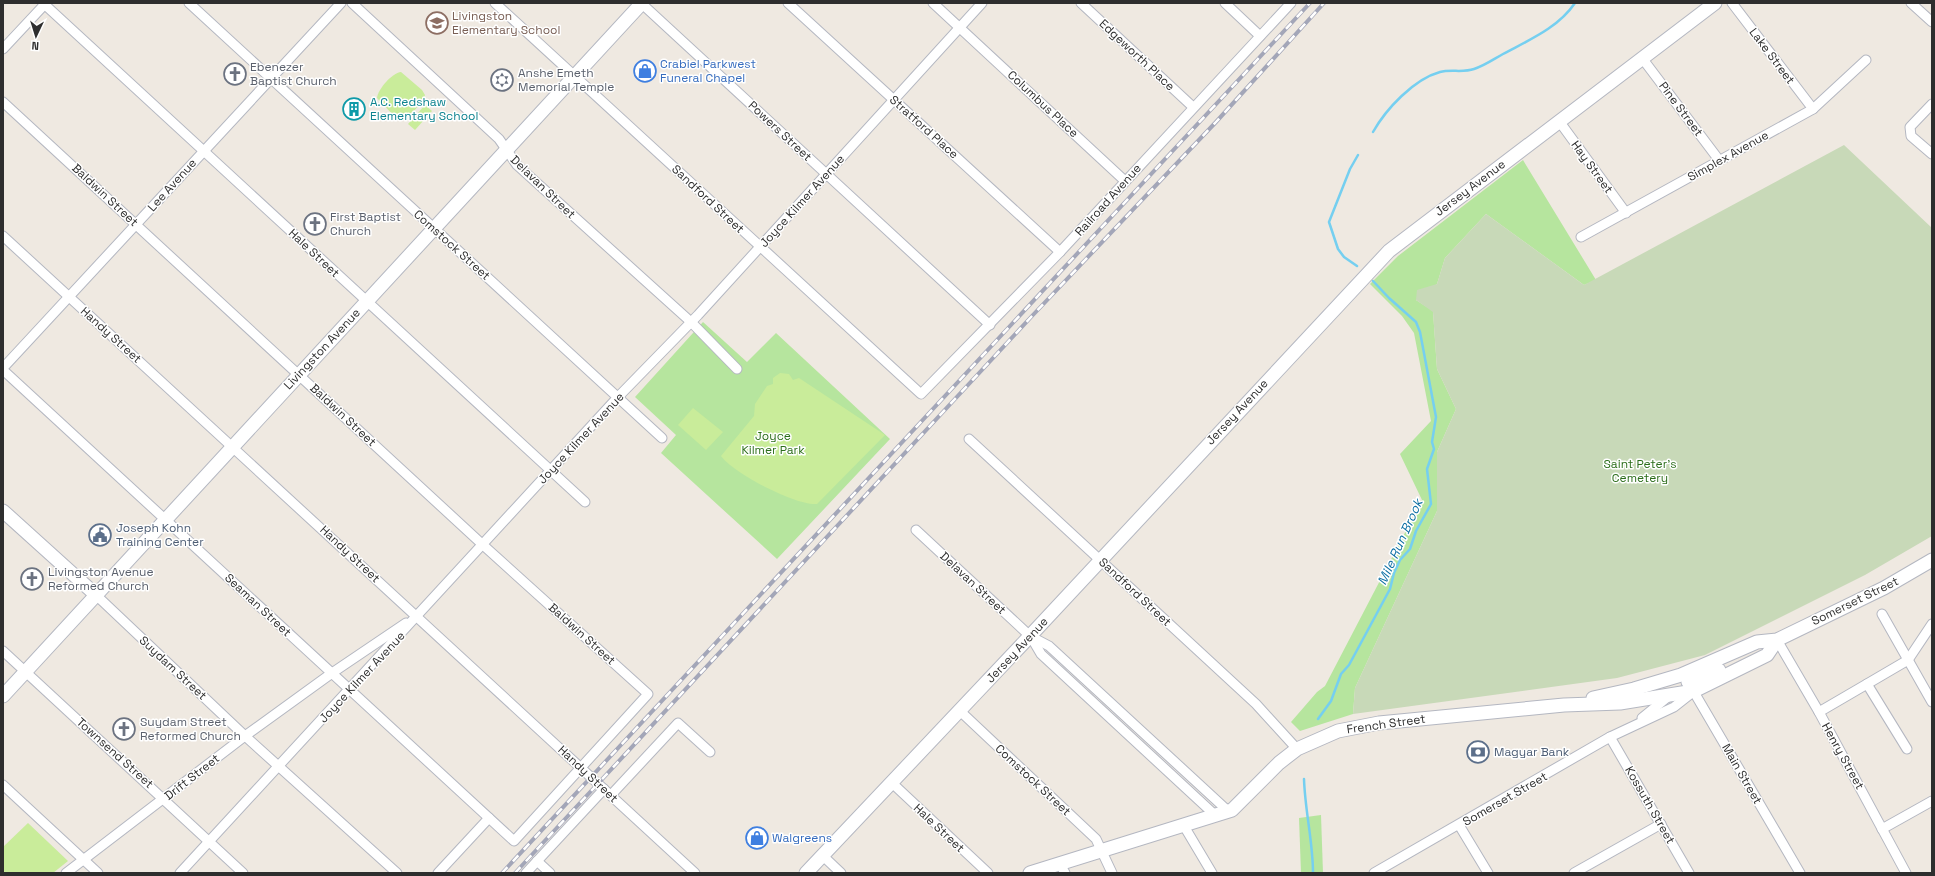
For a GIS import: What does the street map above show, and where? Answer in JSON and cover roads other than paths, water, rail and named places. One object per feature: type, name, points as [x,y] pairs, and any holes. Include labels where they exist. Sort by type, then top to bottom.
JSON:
[{"type":"main road","name":"Livingston Avenue","points":[[3,696],[232,446],[507,151],[641,3]]},
{"type":"main road","name":"Jersey Avenue","points":[[806,873],[960,711],[1375,264],[1389,251],[1715,3]]},
{"type":"main road","name":"Suydam Street","points":[[3,511],[96,596]]},
{"type":"main road","name":"Somerset Street","points":[[1689,683],[1739,651],[1757,642],[1777,640],[1884,588],[1932,560]]},
{"type":"main road","name":"Somerset Street","points":[[1689,683],[1768,655],[1777,640]]},
{"type":"main road","name":"French Street","points":[[1564,705],[1634,689],[1689,683]]},
{"type":"main road","name":"French Street","points":[[1030,873],[1063,868],[1102,851],[1216,816],[1237,807],[1279,763],[1297,749],[1338,731],[1373,724],[1564,705],[1620,703],[1670,695],[1689,683]]},
{"type":"street","points":[[3,49],[44,3]]},
{"type":"street","name":"Hale Street","points":[[44,3],[586,502]]},
{"type":"street","name":"Comstock Street","points":[[189,3],[662,438]]},
{"type":"street","name":"Lee Avenue","points":[[3,369],[341,3]]},
{"type":"street","name":"Delavan Street","points":[[352,3],[499,139],[517,165],[691,322],[737,368]]},
{"type":"street","name":"Sandford Street","points":[[495,3],[921,394]]},
{"type":"street","name":"Powers Street","points":[[641,3],[990,325]]},
{"type":"street","name":"Stratford Place","points":[[788,3],[1060,252]]},
{"type":"street","name":"Columbus Place","points":[[933,3],[1125,181]]},
{"type":"street","name":"Joyce Kilmer Avenue","points":[[180,873],[618,397],[691,322],[982,3]]},
{"type":"street","name":"Edgeworth Place","points":[[1081,3],[1193,107]]},
{"type":"street","points":[[1225,3],[1260,36]]},
{"type":"street","name":"Railroad Avenue","points":[[921,394],[1060,252],[1291,3]]},
{"type":"street","name":"Lake Street","points":[[1732,3],[1813,109]]},
{"type":"street","points":[[1911,3],[1932,22]]},
{"type":"street","name":"Pine Street","points":[[1642,58],[1720,160]]},
{"type":"street","name":"Simplex Avenue","points":[[1581,237],[1813,109],[1866,60]]},
{"type":"street","name":"Baldwin Street","points":[[3,102],[137,224],[483,545],[648,694],[582,768]]},
{"type":"street","points":[[1928,151],[1911,136],[1910,127],[1932,104]]},
{"type":"street","name":"Hay Street","points":[[1559,121],[1626,213]]},
{"type":"street","name":"Handy Street","points":[[3,236],[696,873]]},
{"type":"street","name":"Seaman Street","points":[[3,369],[349,690],[514,840],[582,768]]},
{"type":"street","name":"Sandford Street","points":[[969,439],[1256,704],[1297,749]]},
{"type":"street","name":"Delavan Street","points":[[916,530],[1030,636],[1049,646],[1228,811]]},
{"type":"street","name":"Suydam Street","points":[[96,596],[245,736],[397,873]]},
{"type":"street","points":[[1882,614],[1908,660],[1929,690],[1932,702]]},
{"type":"street","name":"Drift Street","points":[[66,873],[245,736],[332,673],[418,616]]},
{"type":"street","points":[[1819,712],[1908,660],[1932,624]]},
{"type":"street","name":"Delavan Street","points":[[1030,636],[1041,654],[1216,816]]},
{"type":"street","name":"Henry Street","points":[[1777,640],[1819,712],[1906,873]]},
{"type":"street","name":"Townsend Street","points":[[3,651],[243,873]]},
{"type":"street","name":"Somerset Street","points":[[1378,872],[1610,737],[1674,707],[1689,683]]},
{"type":"street","name":"Main Street","points":[[1689,683],[1800,873]]},
{"type":"street","points":[[1867,684],[1907,749]]},
{"type":"street","name":"Somerset Street","points":[[1635,724],[1670,695]]},
{"type":"street","name":"Comstock Street","points":[[960,711],[1096,839],[1112,873]]},
{"type":"street","points":[[1114,721],[1122,712]]},
{"type":"street","points":[[526,873],[678,723],[710,752]]},
{"type":"street","name":"Kossuth Street","points":[[1610,737],[1689,873]]},
{"type":"street","name":"Hale Street","points":[[891,782],[988,873]]},
{"type":"street","points":[[3,785],[98,873]]},
{"type":"street","points":[[1882,829],[1932,801]]},
{"type":"street","points":[[438,873],[489,818]]},
{"type":"street","points":[[1574,873],[1661,824]]},
{"type":"street","points":[[1459,825],[1488,873]]},
{"type":"street","points":[[1184,826],[1212,873]]},
{"type":"street","points":[[822,855],[841,873]]},
{"type":"street","points":[[537,861],[550,873]]},
{"type":"waterway","name":"Mile Run Brook","points":[[1373,132],[1393,105],[1420,81],[1440,72],[1461,71],[1478,68],[1542,33],[1560,20],[1575,3]]},
{"type":"waterway","name":"Mile Run Brook","points":[[1357,266],[1344,257],[1338,249],[1329,222],[1350,169],[1358,155]]},
{"type":"waterway","name":"Mile Run Brook","points":[[1318,719],[1331,701],[1341,674],[1349,665],[1390,589],[1394,573],[1400,560],[1410,549],[1416,531],[1431,504],[1427,469],[1434,449],[1432,442],[1436,417],[1420,332],[1416,322],[1389,298],[1373,281]]},
{"type":"waterway","name":"Mile Run Brook","points":[[1304,779],[1313,873]]},
{"type":"railway","points":[[502,873],[1310,3]]},
{"type":"railway","points":[[515,873],[1032,316],[1216,122],[1324,3]]},
{"type":"place","name":"Livingston Elementary School","points":[[437,23]]},
{"type":"place","name":"Crabiel Parkwest Funeral Chapel","points":[[645,71]]},
{"type":"place","name":"Ebenezer Baptist Church","points":[[235,74]]},
{"type":"place","name":"Anshe Emeth Memorial Temple","points":[[502,80]]},
{"type":"place","name":"A.C. Redshaw Elementary School","points":[[354,109]]},
{"type":"place","name":"First Baptist Church","points":[[315,224]]},
{"type":"place","name":"Joseph Kohn Training Center","points":[[100,535]]},
{"type":"place","name":"Livingston Avenue Reformed Church","points":[[32,579]]},
{"type":"place","name":"Suydam Street Reformed Church","points":[[124,729]]},
{"type":"place","name":"Magyar Bank","points":[[1478,752]]},
{"type":"place","name":"Walgreens","points":[[757,838]]},
{"type":"park label","name":"Joyce Kilmer Park","points":[[773,443]]},
{"type":"park label","name":"Saint Peter's Cemetery","points":[[1640,471]]}]
